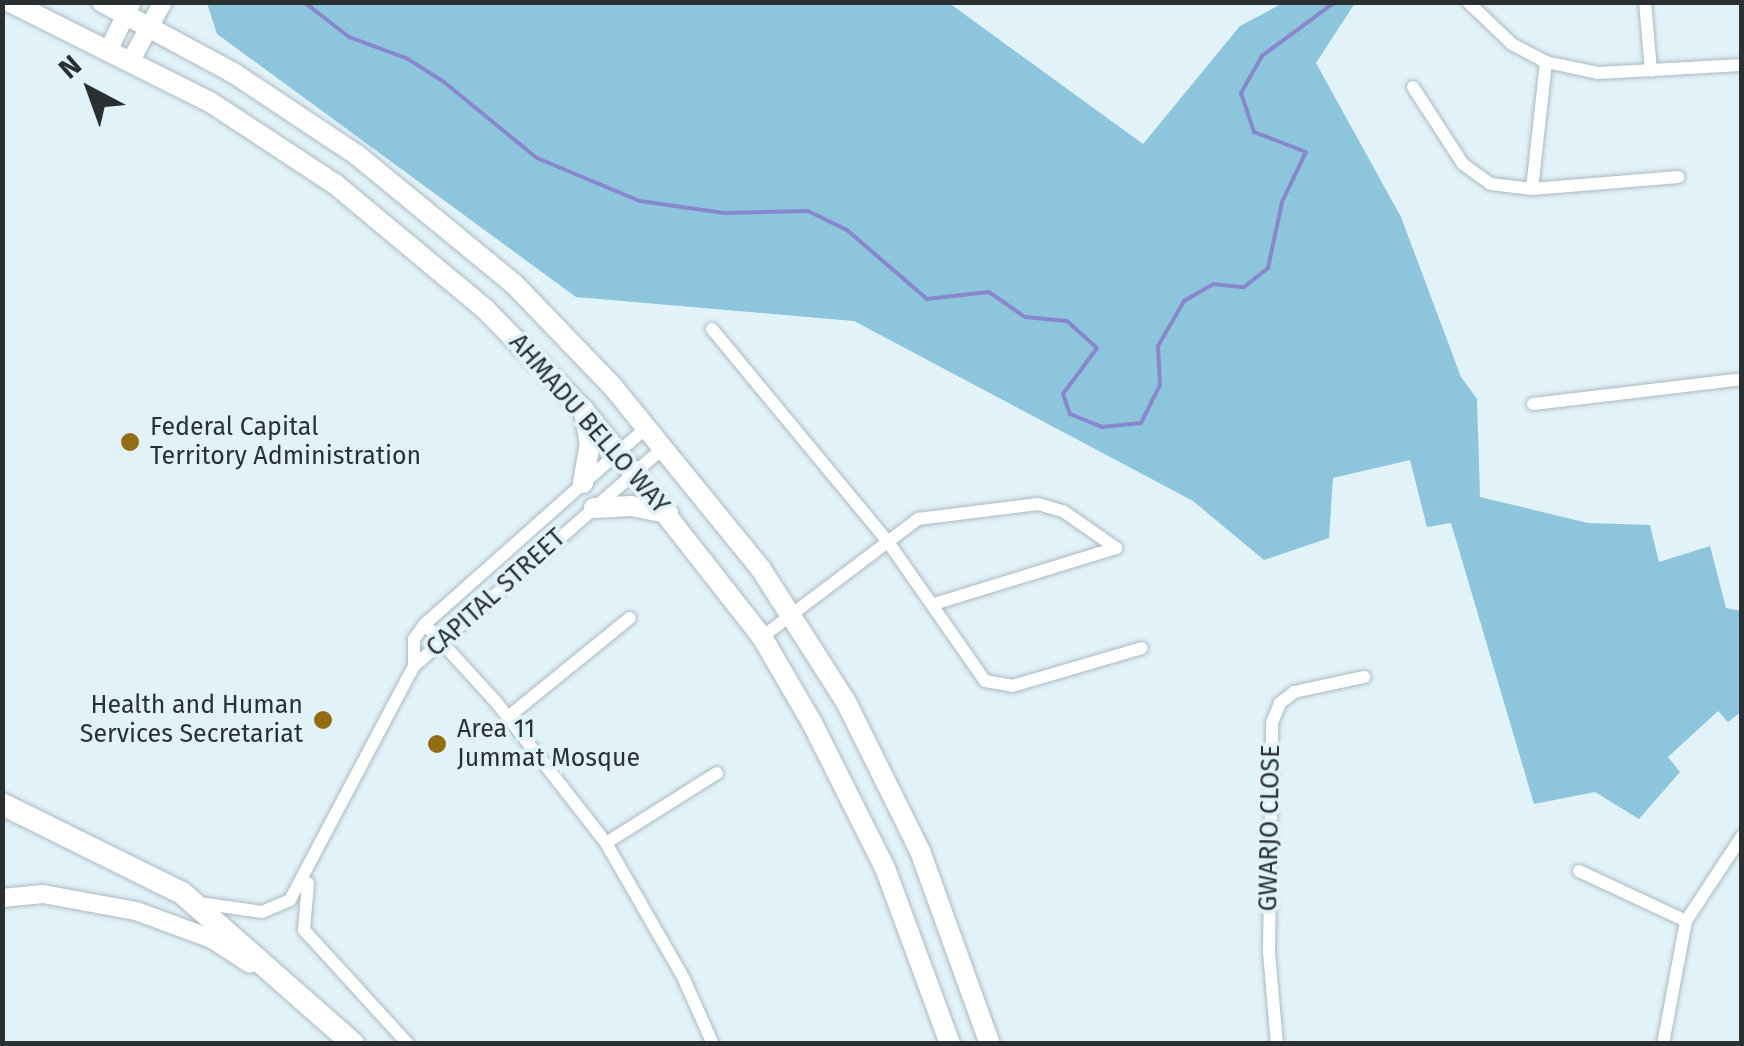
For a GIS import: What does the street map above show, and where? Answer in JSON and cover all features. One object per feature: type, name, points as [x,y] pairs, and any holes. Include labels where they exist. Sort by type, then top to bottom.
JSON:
[{"type":"highway","points":[[2,804],[143,868],[195,902],[330,1017],[354,1044]]},
{"type":"main road","name":"AHMADU BELLO WAY","points":[[10,2],[210,102],[349,195],[485,309],[584,410],[636,471],[762,638],[856,807],[950,1044]]},
{"type":"main road","name":"AHMADU BELLO WAY","points":[[102,2],[129,8],[150,26],[308,120],[432,213],[560,329],[664,447],[793,614],[888,777],[960,951],[990,1044]]},
{"type":"main road","points":[[583,483],[590,445],[584,410]]},
{"type":"main road","points":[[594,508],[631,506],[668,513]]},
{"type":"street","points":[[131,60],[163,2]]},
{"type":"street","points":[[1468,2],[1512,44],[1546,62],[1598,73],[1742,65]]},
{"type":"street","points":[[1646,2],[1651,71]]},
{"type":"street","points":[[109,49],[129,8]]},
{"type":"street","points":[[1532,189],[1546,62]]},
{"type":"street","points":[[1413,87],[1475,176],[1532,189],[1679,177]]},
{"type":"street","points":[[712,329],[886,539],[934,604],[974,670],[994,687],[1142,648]]},
{"type":"street","points":[[1532,404],[1741,384]]},
{"type":"street","points":[[414,666],[414,638],[426,624],[647,428]]},
{"type":"street","name":"CAPITAL STREET","points":[[195,902],[262,912],[290,900],[310,874],[414,666],[664,447]]},
{"type":"street","points":[[762,638],[886,539],[918,519],[954,510],[1038,504],[1063,510],[1116,548],[934,604]]},
{"type":"street","points":[[508,717],[630,618]]},
{"type":"street","points":[[426,624],[445,640],[457,660],[508,717],[606,843],[675,962],[713,1044]]},
{"type":"street","points":[[414,638],[433,652],[457,660]]},
{"type":"street","name":"GWARJO CLOSE","points":[[1278,1044],[1268,952],[1272,723],[1280,703],[1294,692],[1364,676]]},
{"type":"street","points":[[606,843],[718,773]]},
{"type":"street","points":[[1663,1044],[1686,921],[1742,836]]},
{"type":"street","points":[[1579,871],[1686,921]]},
{"type":"street","name":"CAPITAL STREET","points":[[310,874],[304,930],[408,1044]]},
{"type":"street","points":[[2,898],[43,894],[152,916],[212,938],[330,1017]]},
{"type":"shaded area","points":[[207,3],[949,3],[1143,144],[1240,26],[1283,3],[1355,3],[1316,63],[1401,217],[1461,377],[1477,399],[1480,497],[1588,523],[1650,525],[1659,562],[1710,546],[1726,608],[1741,611],[1741,712],[1728,722],[1718,711],[1668,757],[1680,772],[1639,819],[1595,792],[1534,804],[1451,523],[1427,527],[1410,460],[1333,478],[1329,538],[1264,560],[1193,501],[854,321],[576,297],[217,34]]},
{"type":"waterway","points":[[304,2],[349,37],[408,59],[444,82],[537,158],[640,201],[724,213],[808,211],[847,230],[927,299],[989,292],[1025,317],[1067,321],[1097,348],[1063,394],[1070,414],[1102,427],[1141,423],[1160,385],[1158,346],[1184,301],[1213,284],[1244,287],[1268,268],[1282,202],[1306,152],[1254,132],[1241,93],[1262,56],[1335,2]]},
{"type":"place","name":"Federal Capital Territory Administration","points":[[130,442]]},
{"type":"place","name":"Health and Human Services Secretariat","points":[[323,720]]},
{"type":"place","name":"Area 11 Jummat Mosque","points":[[437,744]]}]
